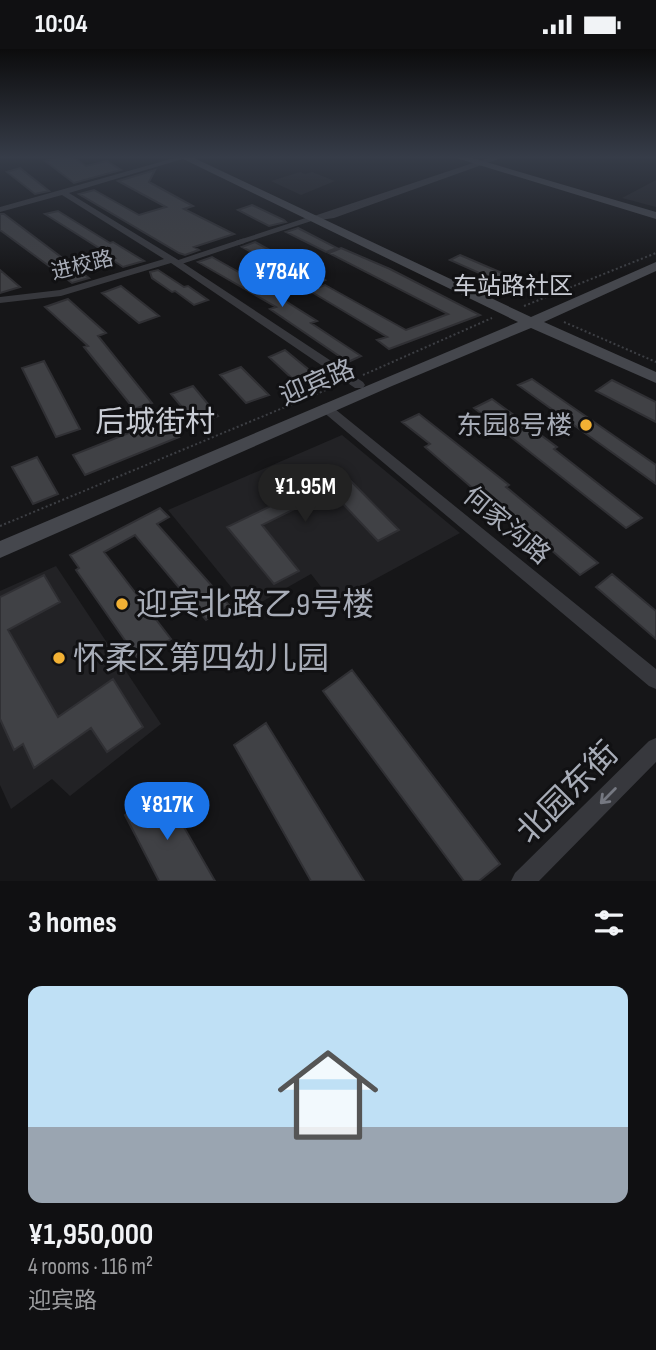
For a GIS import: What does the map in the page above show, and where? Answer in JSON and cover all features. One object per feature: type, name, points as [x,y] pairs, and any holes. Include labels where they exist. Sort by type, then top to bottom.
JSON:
[{"type":"main road","points":[[270,196],[656,368]]},
{"type":"main road","points":[[273,196],[318,218]]},
{"type":"main road","points":[[592,196],[656,215]]},
{"type":"main road","name":"迎宾路","points":[[0,538],[355,383],[656,259]]},
{"type":"main road","name":"迎宾路","points":[[0,550],[326,408],[526,312],[656,266]]},
{"type":"main road","points":[[526,312],[656,378]]},
{"type":"street","points":[[0,210],[53,196]]},
{"type":"street","points":[[69,196],[174,262],[355,383]]},
{"type":"street","points":[[318,218],[384,196]]},
{"type":"street","name":"进校路","points":[[0,300],[61,293],[174,262]]},
{"type":"street","name":"何家沟路","points":[[326,408],[656,680]]},
{"type":"street","name":"北园东街","points":[[523,881],[656,748]]},
{"type":"lane","points":[[174,262],[318,218]]},
{"type":"path","name":"迎宾路","points":[[0,526],[355,383],[417,349],[526,312],[656,253]]},
{"type":"path","points":[[526,312],[656,362]]},
{"type":"shaded area","points":[[656,196],[656,207],[622,198]]},
{"type":"shaded area","points":[[342,435],[460,533],[333,602],[311,574],[249,609],[168,510]]},
{"type":"shaded area","name":"怀柔区第四幼儿园","points":[[56,566],[161,724],[70,796],[52,779],[11,809],[0,785],[0,591]]},
{"type":"building","points":[[82,196],[104,196],[139,215],[166,207],[145,196],[174,196],[193,206],[184,209],[234,234],[194,247],[199,250],[185,255]]},
{"type":"building","points":[[252,205],[286,222],[269,226],[238,210]]},
{"type":"building","points":[[58,211],[144,261],[123,267],[111,259],[115,258],[45,214]]},
{"type":"building","points":[[0,214],[4,214],[89,278],[72,283],[0,230]]},
{"type":"building","points":[[298,228],[337,248],[326,252],[286,232]]},
{"type":"building","points":[[255,242],[325,280],[312,285],[242,247]]},
{"type":"building","points":[[341,248],[390,269],[480,315],[389,349],[377,340],[387,337],[310,291],[325,285],[406,330],[448,314],[329,253]]},
{"type":"building","points":[[460,255],[509,276],[506,285],[450,260]]},
{"type":"building","points":[[212,257],[281,296],[279,297],[317,321],[311,323],[361,356],[348,362],[270,309],[276,307],[198,262]]},
{"type":"building","points":[[0,270],[20,287],[0,293]]},
{"type":"building","points":[[158,270],[208,300],[194,305],[175,291],[172,292],[152,278],[150,272]]},
{"type":"building","points":[[121,286],[159,316],[139,323],[102,293]]},
{"type":"building","points":[[68,299],[106,333],[98,336],[152,403],[134,409],[84,347],[88,346],[45,307]]},
{"type":"building","points":[[285,350],[314,374],[295,381],[269,357]]},
{"type":"building","points":[[44,361],[80,429],[56,437],[22,368]]},
{"type":"building","points":[[241,367],[269,395],[246,403],[220,375]]},
{"type":"building","name":"东园8号楼","points":[[532,379],[656,465],[656,484],[518,385]]},
{"type":"building","points":[[612,380],[656,402],[656,422],[596,391]]},
{"type":"building","points":[[193,386],[218,416],[196,424],[171,394]]},
{"type":"building","points":[[492,399],[557,447],[554,449],[642,518],[626,528],[474,408]]},
{"type":"building","points":[[419,414],[509,485],[506,487],[598,563],[580,575],[489,496],[485,499],[425,447],[430,444],[402,422]]},
{"type":"building","points":[[164,419],[179,437],[85,475],[73,455]]},
{"type":"building","points":[[37,457],[58,494],[33,504],[12,467]]},
{"type":"building","points":[[342,472],[399,530],[378,541],[331,491],[262,525],[299,571],[274,584],[227,527]]},
{"type":"building","points":[[160,508],[169,517],[157,524],[229,605],[206,620],[135,535],[104,552],[171,639],[138,659],[76,570],[79,568],[70,555]]},
{"type":"building","points":[[612,574],[656,611],[656,639],[596,587]]},
{"type":"building","points":[[44,575],[60,602],[8,630],[58,717],[113,679],[143,727],[107,752],[91,728],[34,768],[23,744],[14,750],[0,719],[0,597]]},
{"type":"building","points":[[352,670],[500,864],[479,881],[464,881],[323,691]]},
{"type":"building","points":[[266,723],[364,881],[311,881],[234,745]]},
{"type":"building","points":[[162,789],[215,881],[159,881],[125,815]]},
{"type":"place","name":"东园8号楼","points":[[586,425]]},
{"type":"place","name":"迎宾北路乙9号楼","points":[[122,604]]},
{"type":"place","name":"怀柔区第四幼儿园","points":[[59,658]]},
{"type":"district","name":"车站路社区","points":[[513,286]]},
{"type":"district","name":"后城街村","points":[[155,422]]}]
